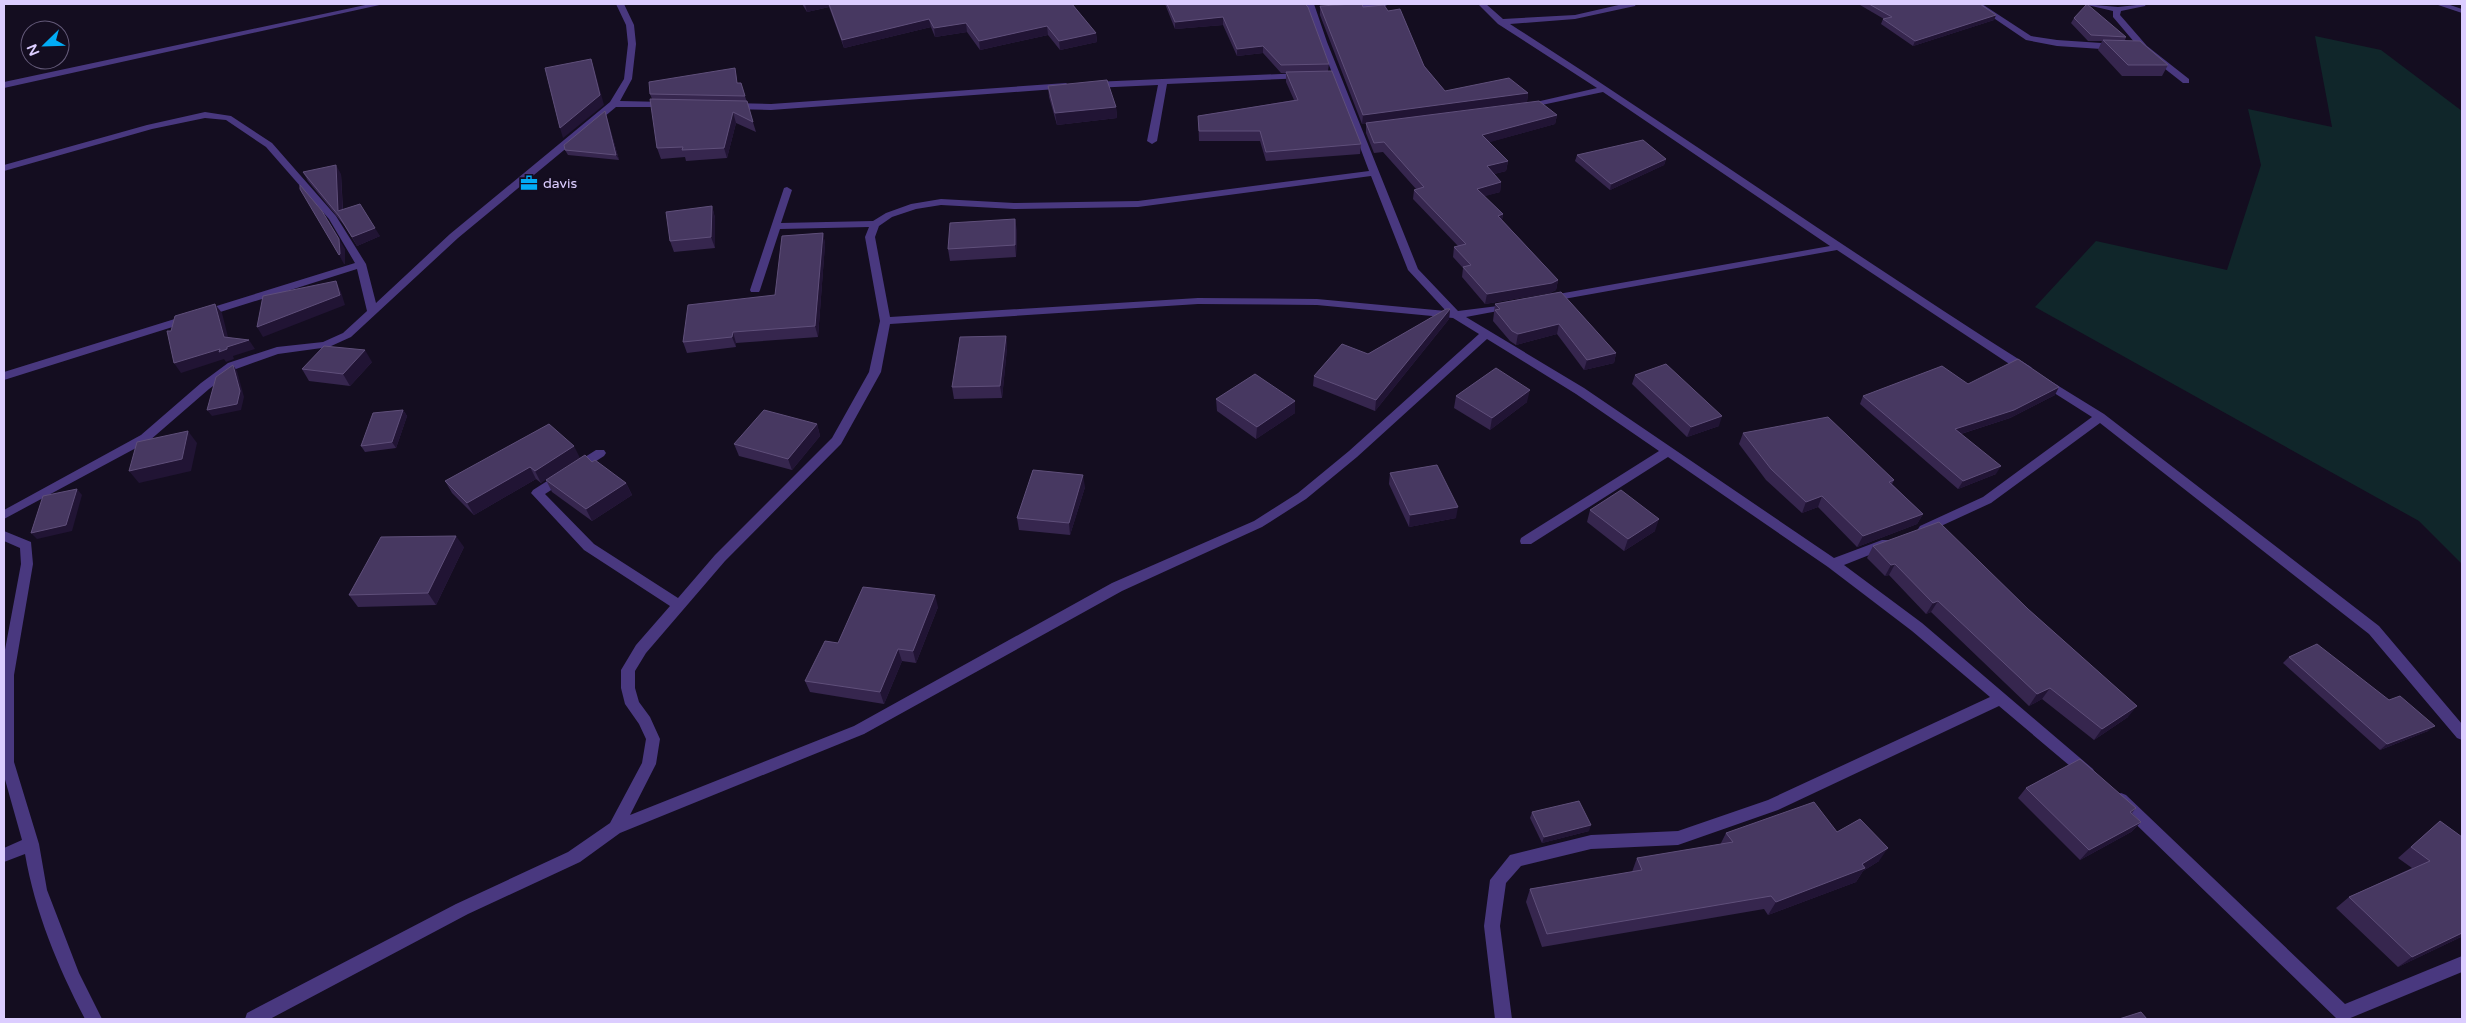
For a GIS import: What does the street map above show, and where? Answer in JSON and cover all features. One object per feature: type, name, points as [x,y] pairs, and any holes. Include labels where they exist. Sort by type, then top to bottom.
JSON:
[{"type":"street","points":[[4,85],[380,4]]},
{"type":"street","points":[[4,515],[145,438],[205,386],[232,366],[277,351],[325,345],[347,335],[454,236],[614,104],[628,79],[631,52],[630,25],[620,4]]},
{"type":"street","points":[[1340,8],[1385,4]]},
{"type":"street","points":[[1482,4],[1500,22],[1604,89],[1839,247],[2100,417],[2374,630],[2462,734]]},
{"type":"street","points":[[1500,22],[1575,17],[1632,4]]},
{"type":"street","points":[[1977,4],[2029,38],[2057,43],[2144,48]]},
{"type":"street","points":[[2087,4],[2118,9],[2142,4]]},
{"type":"street","points":[[2439,4],[2462,11]]},
{"type":"street","points":[[1315,8],[1323,42],[1326,75],[1363,129],[1376,173],[1413,270],[1456,315],[1580,391],[1833,564],[1917,627],[2105,787],[2344,1016],[2462,964]]},
{"type":"street","points":[[2118,9],[2116,14],[2120,22],[2144,48],[2186,81]]},
{"type":"street","points":[[722,106],[771,107],[1163,82],[1326,75]]},
{"type":"street","points":[[1152,141],[1163,82]]},
{"type":"street","points":[[1512,109],[1546,104],[1604,89]]},
{"type":"street","points":[[614,104],[673,105]]},
{"type":"street","points":[[4,168],[150,127],[205,115],[228,118],[269,145],[333,218],[361,264],[372,310]]},
{"type":"street","points":[[614,828],[649,764],[653,739],[645,720],[632,704],[628,688],[628,670],[641,649],[720,558],[837,442],[875,372],[885,321],[870,237],[875,224],[889,214],[914,206],[941,202],[1014,206],[1138,204],[1376,173]]},
{"type":"street","points":[[755,290],[787,190]]},
{"type":"street","points":[[776,226],[875,224]]},
{"type":"street","points":[[885,321],[1198,301],[1318,302],[1456,315],[1839,247]]},
{"type":"street","points":[[4,376],[361,264]]},
{"type":"street","points":[[252,1019],[462,909],[574,857],[614,828],[859,730],[1117,587],[1258,524],[1302,496],[1353,454],[1487,333]]},
{"type":"street","points":[[1913,533],[1988,500],[2100,417]]},
{"type":"street","points":[[1526,541],[1668,451]]},
{"type":"street","points":[[600,453],[537,493],[589,547],[679,605]]},
{"type":"street","points":[[4,536],[26,545],[28,564],[7,675],[7,762],[31,844],[39,890],[72,977],[94,1019]]},
{"type":"street","points":[[1833,564],[1895,540]]},
{"type":"street","points":[[1504,1019],[1492,926],[1498,880],[1516,860],[1591,842],[1678,838],[1773,805],[2000,699]]},
{"type":"street","points":[[4,855],[31,844]]},
{"type":"green space","points":[[2315,36],[2381,50],[2462,111],[2462,564],[2419,521],[2035,307],[2096,241],[2227,270],[2261,165],[2248,109],[2332,127]]},
{"type":"building","points":[[829,4],[1072,4],[1096,33],[1059,41],[1047,26],[979,41],[966,23],[934,28],[929,19],[842,40]]},
{"type":"building","points":[[1167,4],[1305,4],[1308,7],[1329,64],[1281,65],[1263,46],[1237,49],[1223,17],[1175,22]]},
{"type":"building","points":[[1362,4],[1363,7],[1384,5],[1388,11],[1400,9],[1424,66],[1445,91],[1509,78],[1528,93],[1363,115],[1320,6]]},
{"type":"building","points":[[1869,4],[1980,4],[1996,15],[1915,41],[1883,19],[1892,17]]},
{"type":"building","points":[[2087,4],[2126,37],[2091,35],[2074,18]]},
{"type":"building","points":[[2103,40],[2140,41],[2168,65],[2128,65]]},
{"type":"building","points":[[591,59],[600,95],[560,128],[545,68]]},
{"type":"building","points":[[735,68],[737,83],[741,83],[745,96],[650,94],[649,82]]},
{"type":"building","points":[[1332,71],[1361,144],[1266,152],[1260,131],[1199,131],[1198,116],[1298,100],[1286,72]]},
{"type":"building","points":[[1107,80],[1116,107],[1055,113],[1048,86]]},
{"type":"building","points":[[650,99],[747,101],[753,122],[733,112],[724,148],[682,150],[683,147],[657,148]]},
{"type":"building","points":[[1539,101],[1557,115],[1482,135],[1508,161],[1487,166],[1501,182],[1477,189],[1503,214],[1498,216],[1558,280],[1552,283],[1487,294],[1463,267],[1471,265],[1454,247],[1466,244],[1414,190],[1424,187],[1384,142],[1374,143],[1366,123]]},
{"type":"building","points":[[605,111],[616,155],[565,150],[564,145]]},
{"type":"building","points":[[1643,140],[1666,159],[1611,184],[1577,155]]},
{"type":"building","points":[[336,165],[338,211],[360,204],[375,228],[352,237],[339,216],[303,172]]},
{"type":"building","points":[[300,185],[322,211],[339,239],[339,255],[300,189]]},
{"type":"building","points":[[712,206],[711,237],[670,241],[666,212]]},
{"type":"building","points":[[1015,219],[1015,245],[948,249],[950,223]]},
{"type":"building","points":[[823,233],[815,326],[733,332],[732,337],[683,342],[688,305],[775,295],[782,236]]},
{"type":"building","points":[[336,281],[340,295],[257,327],[263,296]]},
{"type":"building","points":[[1561,292],[1616,353],[1587,360],[1559,324],[1518,334],[1512,331],[1495,310],[1500,309],[1495,304]]},
{"type":"building","points":[[215,304],[224,337],[249,340],[227,347],[227,349],[219,352],[220,349],[174,363],[167,331],[171,331],[175,316]]},
{"type":"building","points":[[1446,309],[1450,309],[1376,400],[1314,376],[1342,344],[1368,354]]},
{"type":"building","points":[[1006,336],[1000,386],[952,387],[960,337]]},
{"type":"building","points":[[324,346],[365,350],[343,374],[302,369]]},
{"type":"building","points":[[2018,359],[2059,387],[2014,410],[1955,429],[2001,466],[1963,481],[1863,396],[1942,366],[1968,384]]},
{"type":"building","points":[[1666,364],[1722,416],[1691,427],[1635,375]]},
{"type":"building","points":[[233,365],[240,391],[237,404],[207,410],[216,377]]},
{"type":"building","points":[[1496,368],[1530,390],[1492,418],[1456,396]]},
{"type":"building","points":[[1255,374],[1295,401],[1257,427],[1216,399]]},
{"type":"building","points":[[403,410],[392,442],[361,446],[373,413]]},
{"type":"building","points":[[764,410],[817,424],[788,459],[734,444]]},
{"type":"building","points":[[1828,417],[1894,480],[1889,482],[1923,514],[1863,536],[1822,496],[1806,502],[1771,469],[1743,433]]},
{"type":"building","points":[[549,424],[574,446],[535,471],[530,467],[467,503],[445,481]]},
{"type":"building","points":[[188,431],[182,459],[129,471],[137,442]]},
{"type":"building","points":[[585,455],[592,462],[595,460],[626,483],[586,509],[546,480]]},
{"type":"building","points":[[1437,465],[1458,507],[1410,515],[1390,473]]},
{"type":"building","points":[[1033,470],[1083,475],[1069,523],[1017,518]]},
{"type":"building","points":[[77,489],[66,525],[31,533],[43,496]]},
{"type":"building","points":[[1621,490],[1659,519],[1628,539],[1590,510]]},
{"type":"building","points":[[1939,522],[2028,609],[2137,706],[2102,729],[2050,688],[2037,694],[1938,601],[1933,603],[1895,564],[1891,565],[1873,546]]},
{"type":"building","points":[[456,536],[428,593],[349,595],[381,537]]},
{"type":"building","points":[[863,587],[935,595],[913,651],[898,649],[880,692],[805,681],[825,641],[838,643]]},
{"type":"building","points":[[2317,644],[2389,700],[2400,696],[2435,726],[2387,744],[2289,657]]},
{"type":"building","points":[[2080,759],[2136,808],[2130,812],[2141,822],[2089,850],[2026,788]]},
{"type":"building","points":[[1579,801],[1591,825],[1544,837],[1532,812]]},
{"type":"building","points":[[1814,802],[1837,832],[1860,819],[1888,848],[1862,864],[1865,868],[1776,902],[1771,896],[1547,934],[1530,889],[1642,870],[1637,858],[1733,842],[1726,833]]},
{"type":"building","points":[[2440,821],[2462,837],[2462,933],[2412,957],[2349,897],[2430,861],[2411,847]]},
{"type":"building","points":[[2141,1012],[2147,1019],[2119,1019]]},
{"type":"place","name":"davis","points":[[529,183]]}]
